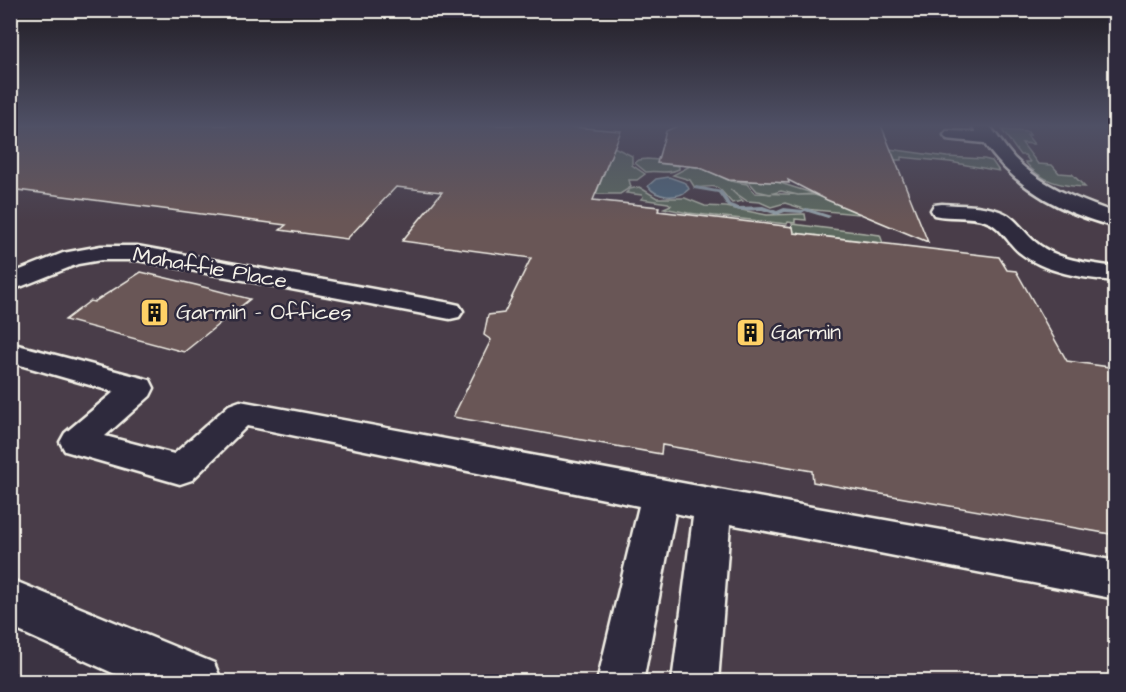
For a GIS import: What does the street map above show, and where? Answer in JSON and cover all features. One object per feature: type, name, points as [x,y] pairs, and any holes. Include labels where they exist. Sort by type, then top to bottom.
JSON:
[{"type":"main road","points":[[10,602],[195,681]]},
{"type":"street","points":[[1005,157],[1036,184],[1075,204],[1116,220]]},
{"type":"street","points":[[942,210],[991,215],[999,219],[1027,248],[1038,254],[1069,266],[1116,274]]},
{"type":"street","name":"Mahaffie Place","points":[[10,284],[54,262],[78,255],[109,251],[137,253],[450,311]]},
{"type":"street","points":[[10,352],[139,388],[77,442],[180,470],[240,413],[1116,580]]},
{"type":"street","points":[[620,681],[660,494]]},
{"type":"street","points":[[695,681],[713,505]]},
{"type":"shaded area","points":[[11,157],[1115,157],[1115,681],[195,681],[11,602]]},
{"type":"green space","points":[[610,157],[632,157],[632,165],[645,174],[637,180],[629,180],[631,187],[620,194],[596,194]]},
{"type":"green space","points":[[904,157],[984,159],[992,161],[999,171],[950,162]]},
{"type":"green space","points":[[1027,157],[1033,157],[1038,164],[1052,165],[1059,173],[1072,174],[1085,187],[1052,182],[1031,169],[1025,162],[1030,162]]},
{"type":"green space","points":[[647,159],[679,166],[679,169],[670,172],[646,172],[635,163]]},
{"type":"green space","points":[[690,166],[704,169],[730,181],[747,184],[755,193],[814,195],[856,206],[858,214],[804,209],[785,203],[771,207],[760,202],[747,201],[730,189],[743,201],[732,203],[718,188],[695,188],[690,180],[673,175]]},
{"type":"green space","points":[[734,180],[777,182],[815,194],[798,195],[781,191],[770,194],[757,191],[750,183]]},
{"type":"green space","points":[[639,187],[657,198],[685,198],[705,206],[726,207],[767,215],[805,214],[806,220],[795,219],[795,223],[788,222],[787,224],[688,213],[664,208],[671,205],[668,203],[641,199],[642,195],[626,193],[630,189]]},
{"type":"green space","points":[[792,224],[880,235],[883,243],[794,233]]},
{"type":"water","points":[[669,177],[686,183],[689,189],[679,195],[667,196],[656,193],[648,186],[656,179]]},
{"type":"building","name":"Garmin","points":[[10,157],[610,157],[593,200],[659,207],[658,211],[793,227],[794,233],[999,257],[1007,270],[1016,271],[1067,361],[1116,368],[1116,535],[813,482],[812,471],[662,445],[661,454],[453,417],[491,340],[484,335],[488,315],[504,313],[531,258],[402,241],[442,192],[396,187],[347,239],[280,230],[286,225],[10,189]]},
{"type":"building","points":[[659,157],[894,157],[928,242],[827,200],[788,180],[789,183],[729,180],[698,167],[657,163]]},
{"type":"building","name":"Garmin - Offices","points":[[141,272],[250,299],[184,352],[65,320],[90,301],[94,302]]},
{"type":"waterway","points":[[696,188],[720,192],[728,204]]},
{"type":"waterway","points":[[730,206],[739,209],[763,208],[777,213],[784,210],[802,211]]},
{"type":"waterway","points":[[806,210],[828,216]]},
{"type":"place","name":"Garmin - Offices","points":[[155,312]]},
{"type":"place","name":"Garmin","points":[[750,332]]}]
